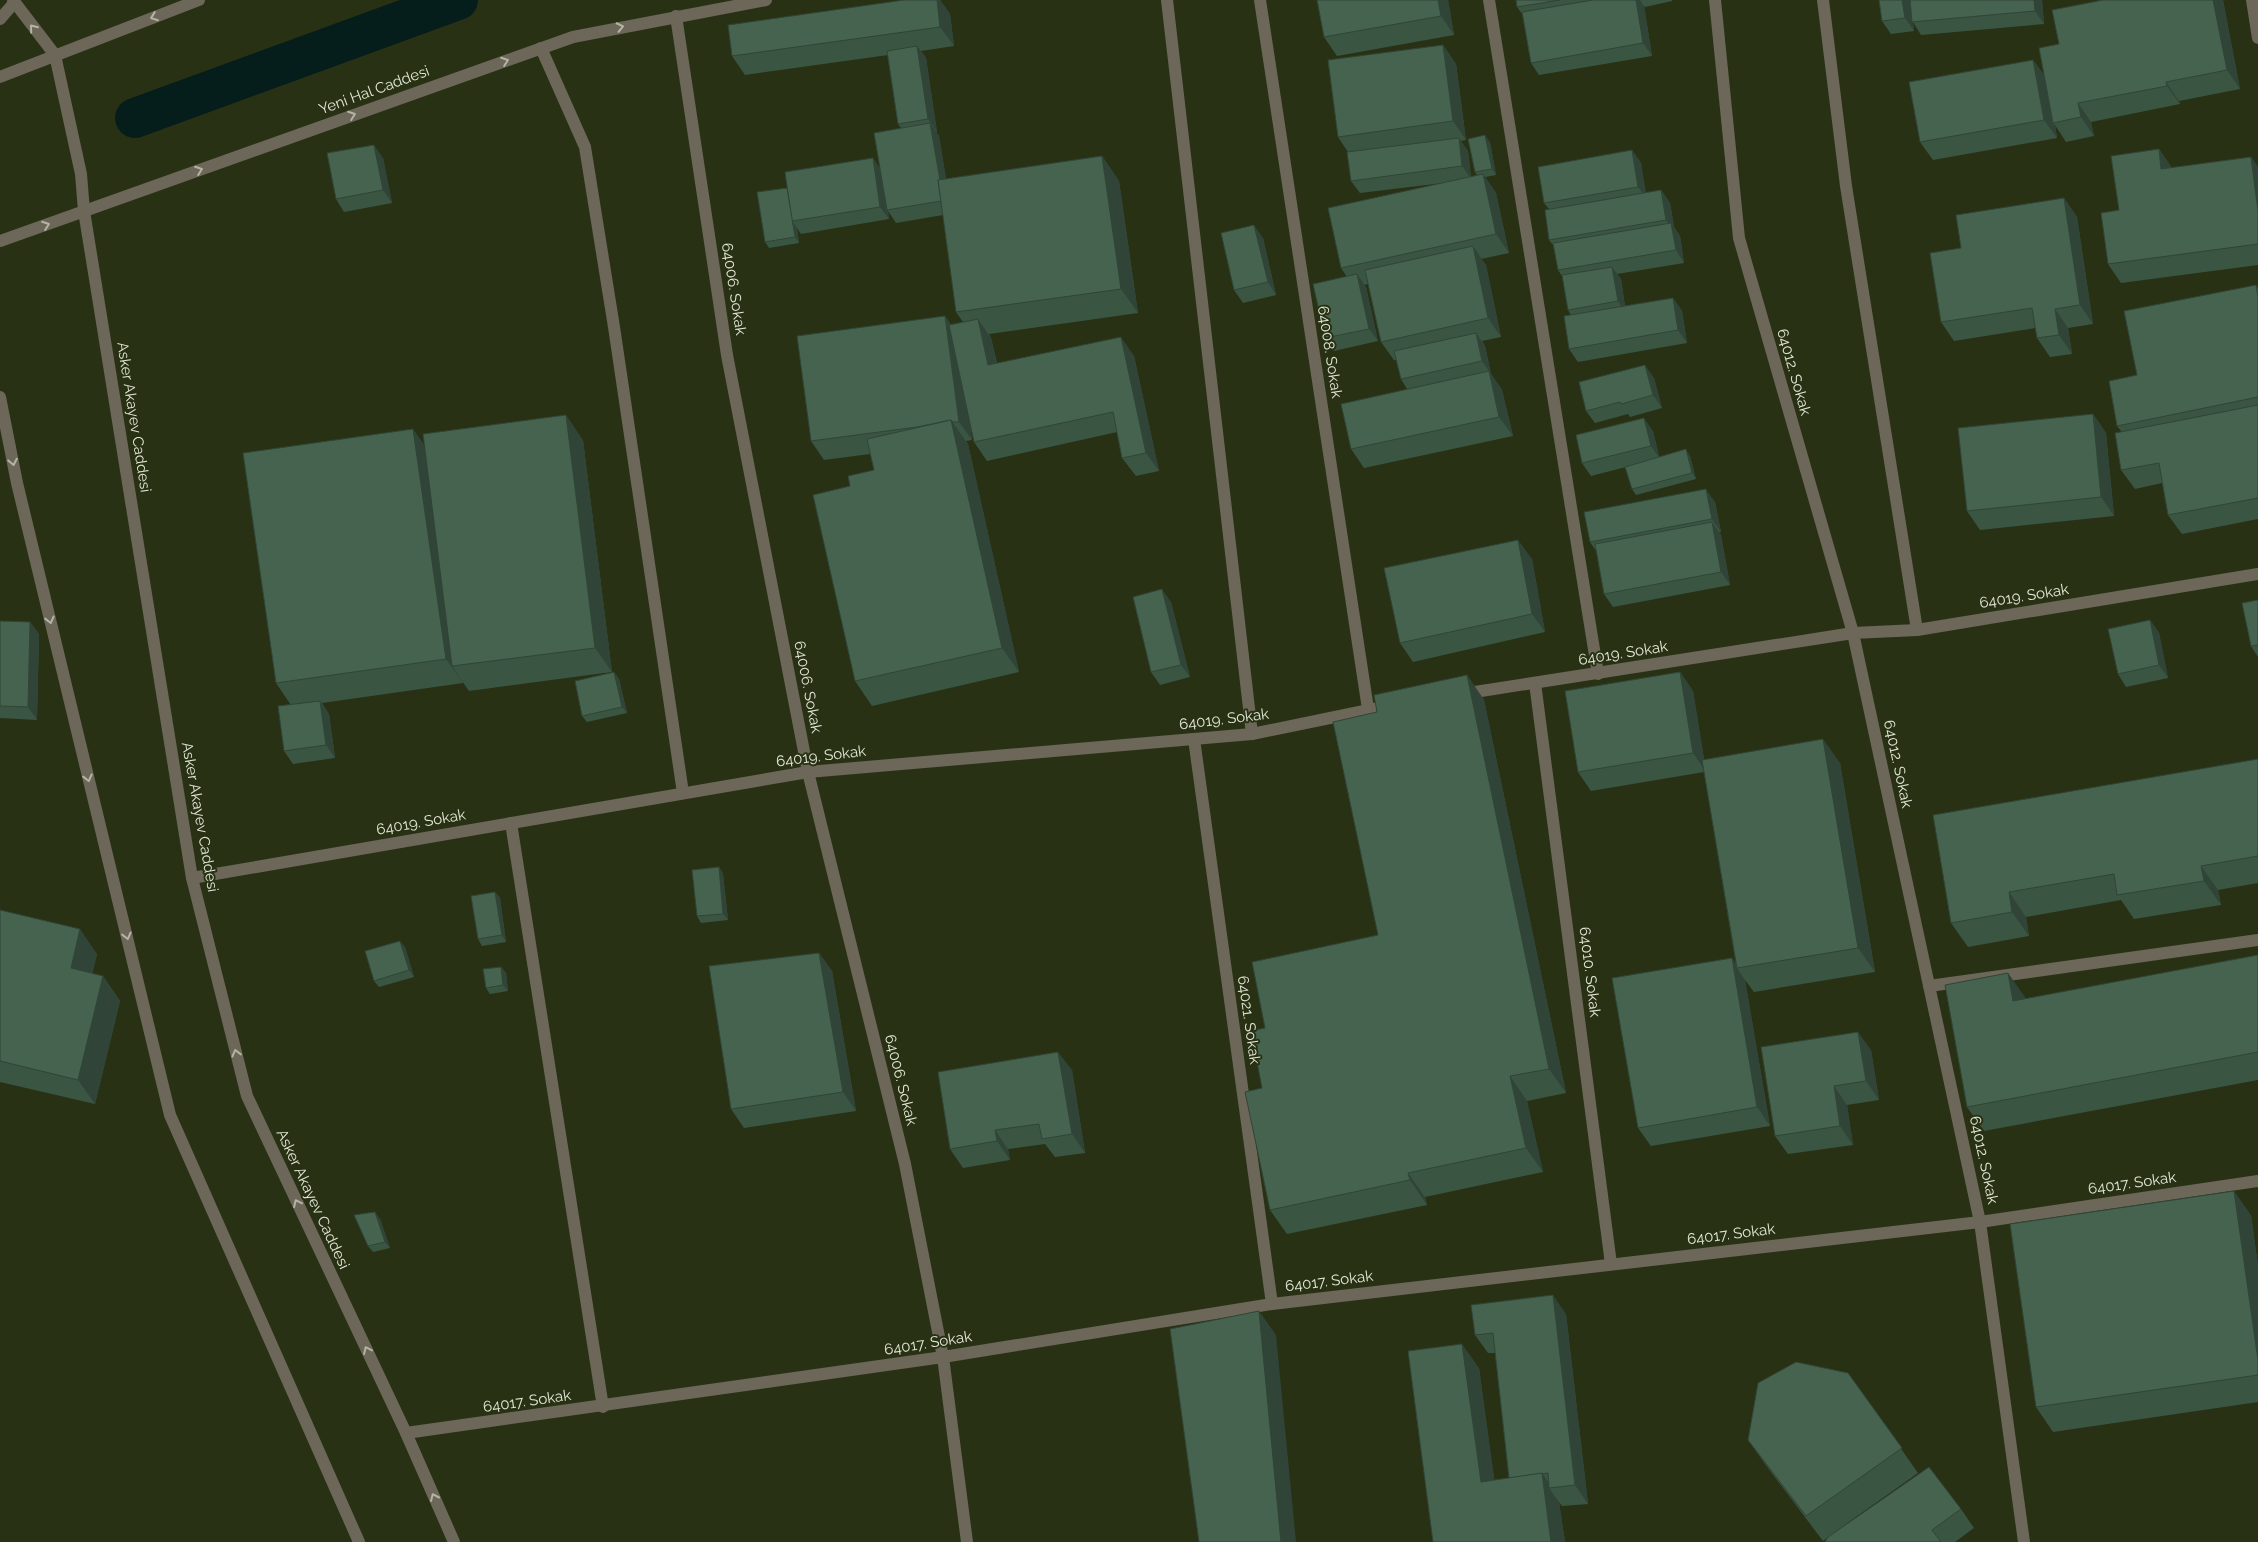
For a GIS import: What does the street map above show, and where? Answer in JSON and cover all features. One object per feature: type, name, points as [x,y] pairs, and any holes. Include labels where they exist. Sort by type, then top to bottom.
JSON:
[{"type":"street","points":[[0,77],[199,0]]},
{"type":"street","name":"Yeni Hal Caddesi","points":[[0,241],[573,37],[766,0]]},
{"type":"street","points":[[1167,0],[1252,734]]},
{"type":"street","name":"64008. Sokak","points":[[1260,0],[1368,709]]},
{"type":"street","points":[[1489,0],[1598,674]]},
{"type":"street","name":"64012. Sokak","points":[[1715,0],[1739,238],[1853,633],[1980,1222],[2024,1542]]},
{"type":"street","points":[[1823,0],[1846,186],[1917,630]]},
{"type":"street","points":[[2252,0],[2258,38]]},
{"type":"street","points":[[0,19],[13,2],[55,55]]},
{"type":"street","name":"64006. Sokak","points":[[676,16],[727,355],[808,772],[905,1164],[943,1357],[967,1542]]},
{"type":"street","points":[[541,48],[585,147],[616,337],[683,793]]},
{"type":"street","name":"Asker Akayev Caddesi","points":[[55,55],[81,174],[84,211],[192,878],[247,1096],[406,1433],[454,1542]]},
{"type":"street","points":[[0,397],[17,483],[170,1116],[358,1542]]},
{"type":"street","name":"64019. Sokak","points":[[1447,697],[1853,633],[1917,630],[2258,574]]},
{"type":"street","name":"64010. Sokak","points":[[1535,684],[1611,1264]]},
{"type":"street","name":"64019. Sokak","points":[[192,878],[808,772],[1252,734],[1368,709],[1408,703]]},
{"type":"street","name":"64021. Sokak","points":[[1194,739],[1272,1304]]},
{"type":"street","points":[[511,823],[603,1407]]},
{"type":"street","points":[[1929,986],[2258,940]]},
{"type":"street","name":"64017. Sokak","points":[[406,1433],[603,1407],[943,1357],[1272,1304],[1980,1222],[2258,1181]]},
{"type":"building","points":[[904,0],[937,0],[940,27],[732,56],[728,25]]},
{"type":"building","points":[[1317,0],[1438,0],[1441,16],[1324,37]]},
{"type":"building","points":[[1516,0],[1560,0],[1517,7]]},
{"type":"building","points":[[1593,0],[1636,0],[1643,43],[1531,63],[1522,12]]},
{"type":"building","points":[[1879,0],[1902,0],[1905,18],[1882,21]]},
{"type":"building","points":[[1910,0],[2034,0],[2035,11],[1912,22]]},
{"type":"building","points":[[2103,0],[2213,0],[2227,70],[2166,82],[2167,86],[2078,103],[2081,117],[2053,123],[2039,48],[2059,44],[2052,10]]},
{"type":"building","points":[[1443,45],[1453,121],[1338,137],[1328,60]]},
{"type":"building","points":[[917,46],[928,119],[898,124],[887,51]]},
{"type":"building","points":[[2033,60],[2044,120],[1920,142],[1909,82]]},
{"type":"building","points":[[930,123],[940,180],[938,180],[941,201],[887,210],[874,133]]},
{"type":"building","points":[[1485,135],[1492,169],[1475,172],[1468,139]]},
{"type":"building","points":[[1459,138],[1462,166],[1351,181],[1347,152]]},
{"type":"building","points":[[374,145],[383,190],[336,199],[327,153]]},
{"type":"building","points":[[2159,149],[2161,169],[2251,157],[2258,211],[2258,244],[2108,264],[2101,213],[2119,210],[2111,156]]},
{"type":"building","points":[[1632,150],[1638,187],[1544,203],[1538,167]]},
{"type":"building","points":[[1102,156],[1121,289],[956,312],[938,180]]},
{"type":"building","points":[[873,158],[880,207],[792,221],[785,172]]},
{"type":"building","points":[[1483,174],[1496,234],[1341,268],[1328,208]]},
{"type":"building","points":[[787,188],[795,237],[765,242],[757,192]]},
{"type":"building","points":[[1661,190],[1666,220],[1549,240],[1545,210]]},
{"type":"building","points":[[2064,198],[2080,305],[2055,309],[2059,335],[2037,338],[2032,308],[1941,322],[1930,253],[1961,248],[1956,215]]},
{"type":"building","points":[[1671,223],[1676,250],[1558,270],[1553,243]]},
{"type":"building","points":[[1254,225],[1268,282],[1234,290],[1221,233]]},
{"type":"building","points":[[1473,246],[1488,318],[1381,342],[1365,270]]},
{"type":"building","points":[[1612,267],[1618,301],[1568,310],[1562,275]]},
{"type":"building","points":[[1357,274],[1369,329],[1325,338],[1313,284]]},
{"type":"building","points":[[2256,285],[2258,297],[2258,397],[2117,426],[2109,381],[2137,375],[2124,311]]},
{"type":"building","points":[[1673,298],[1678,330],[1569,349],[1564,316]]},
{"type":"building","points":[[945,316],[959,422],[951,420],[917,427],[811,441],[797,336]]},
{"type":"building","points":[[978,319],[988,365],[1121,337],[1146,453],[1122,458],[1113,412],[974,442],[949,325]]},
{"type":"building","points":[[1476,333],[1482,361],[1401,379],[1394,351]]},
{"type":"building","points":[[1645,365],[1653,395],[1586,411],[1579,382]]},
{"type":"building","points":[[1489,371],[1499,417],[1351,449],[1341,404]]},
{"type":"building","points":[[2258,405],[2258,498],[2168,515],[2159,463],[2121,470],[2115,433]]},
{"type":"building","points":[[2093,414],[2101,497],[1967,511],[1958,428]]},
{"type":"building","points":[[566,415],[595,648],[452,666],[423,434]]},
{"type":"building","points":[[1644,418],[1651,446],[1582,463],[1576,435]]},
{"type":"building","points":[[951,420],[1002,648],[855,681],[813,495],[850,486],[848,476],[874,470],[867,439]]},
{"type":"building","points":[[413,429],[446,659],[276,683],[243,453]]},
{"type":"building","points":[[1686,449],[1692,473],[1632,489],[1625,467]]},
{"type":"building","points":[[1706,489],[1712,519],[1590,542],[1584,512]]},
{"type":"building","points":[[1712,522],[1721,572],[1604,594],[1595,544]]},
{"type":"building","points":[[1518,540],[1532,614],[1400,643],[1384,568]]},
{"type":"building","points":[[1162,589],[1181,665],[1151,672],[1133,597]]},
{"type":"building","points":[[2258,600],[2258,645],[2251,646],[2242,603]]},
{"type":"building","points":[[2150,620],[2159,665],[2118,674],[2108,629]]},
{"type":"building","points":[[0,621],[30,622],[28,707],[0,706]]},
{"type":"building","points":[[614,672],[622,707],[582,716],[575,681]]},
{"type":"building","points":[[1680,672],[1693,753],[1578,772],[1565,691]]},
{"type":"building","points":[[1467,675],[1549,1069],[1510,1076],[1526,1148],[1408,1173],[1410,1180],[1270,1210],[1245,1092],[1262,1088],[1251,1031],[1265,1028],[1252,962],[1378,935],[1333,722],[1377,712],[1374,695]]},
{"type":"building","points":[[320,701],[326,745],[284,751],[278,706]]},
{"type":"building","points":[[1823,739],[1858,948],[1737,968],[1702,760]]},
{"type":"building","points":[[2258,759],[2258,856],[2201,866],[2204,881],[2117,895],[2114,874],[2009,892],[2012,912],[1951,923],[1933,815]]},
{"type":"building","points":[[719,867],[723,914],[697,916],[692,870]]},
{"type":"building","points":[[495,892],[502,935],[478,939],[471,896]]},
{"type":"building","points":[[0,910],[80,929],[71,968],[103,976],[78,1080],[0,1061]]},
{"type":"building","points":[[400,941],[409,970],[374,981],[365,951]]},
{"type":"building","points":[[819,953],[843,1092],[731,1109],[709,966]]},
{"type":"building","points":[[2258,955],[2258,1052],[1967,1107],[1945,985],[2008,973],[2013,1001]]},
{"type":"building","points":[[1732,958],[1757,1107],[1638,1128],[1612,978]]},
{"type":"building","points":[[501,967],[503,985],[486,988],[483,969]]},
{"type":"building","points":[[1858,1032],[1866,1081],[1834,1086],[1840,1126],[1775,1136],[1761,1047]]},
{"type":"building","points":[[1058,1052],[1072,1134],[1042,1139],[1039,1124],[995,1130],[997,1141],[950,1149],[938,1072]]},
{"type":"building","points":[[2234,1191],[2258,1360],[2258,1375],[2036,1407],[2010,1224]]},
{"type":"building","points":[[375,1212],[385,1242],[368,1246],[354,1215]]},
{"type":"building","points":[[1553,1295],[1575,1485],[1549,1488],[1548,1473],[1509,1478],[1493,1333],[1475,1335],[1471,1305]]},
{"type":"building","points":[[1259,1311],[1281,1542],[1199,1542],[1170,1329]]},
{"type":"building","points":[[1462,1344],[1481,1482],[1542,1473],[1551,1542],[1433,1542],[1408,1351]]},
{"type":"building","points":[[1796,1362],[1848,1373],[1902,1448],[1806,1516],[1748,1440],[1758,1383]]},
{"type":"building","points":[[1929,1467],[1961,1509],[1932,1530],[1941,1542],[1825,1542],[1828,1537]]},
{"type":"waterway","points":[[135,118],[458,0]]}]
